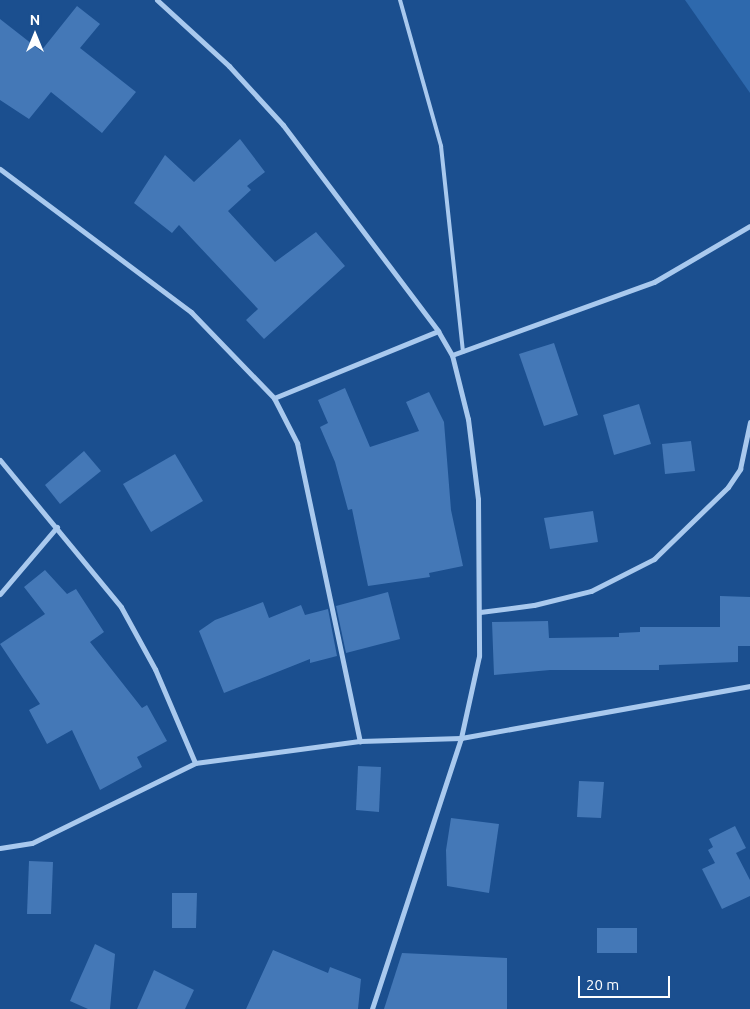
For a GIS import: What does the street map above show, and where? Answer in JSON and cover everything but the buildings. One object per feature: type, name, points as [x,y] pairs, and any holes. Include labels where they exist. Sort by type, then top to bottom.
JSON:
[{"type":"street","points":[[157,0],[229,66],[283,126],[438,331],[452,355],[468,419],[478,499],[480,656],[461,738],[372,1009]]},
{"type":"street","points":[[0,169],[191,312],[274,398],[297,443],[360,741]]},
{"type":"street","points":[[452,355],[654,282],[750,226]]},
{"type":"street","points":[[274,398],[438,331]]},
{"type":"street","points":[[480,612],[534,605],[591,591],[654,558],[728,487],[740,468],[750,422]]},
{"type":"street","points":[[0,460],[58,527],[121,607],[154,669],[195,763]]},
{"type":"street","points":[[0,594],[58,527]]},
{"type":"street","points":[[0,848],[32,843],[195,763],[360,741],[461,738],[750,686]]},
{"type":"lane","points":[[400,0],[441,146],[463,352]]},
{"type":"shaded area","points":[[685,0],[750,0],[750,93]]}]
